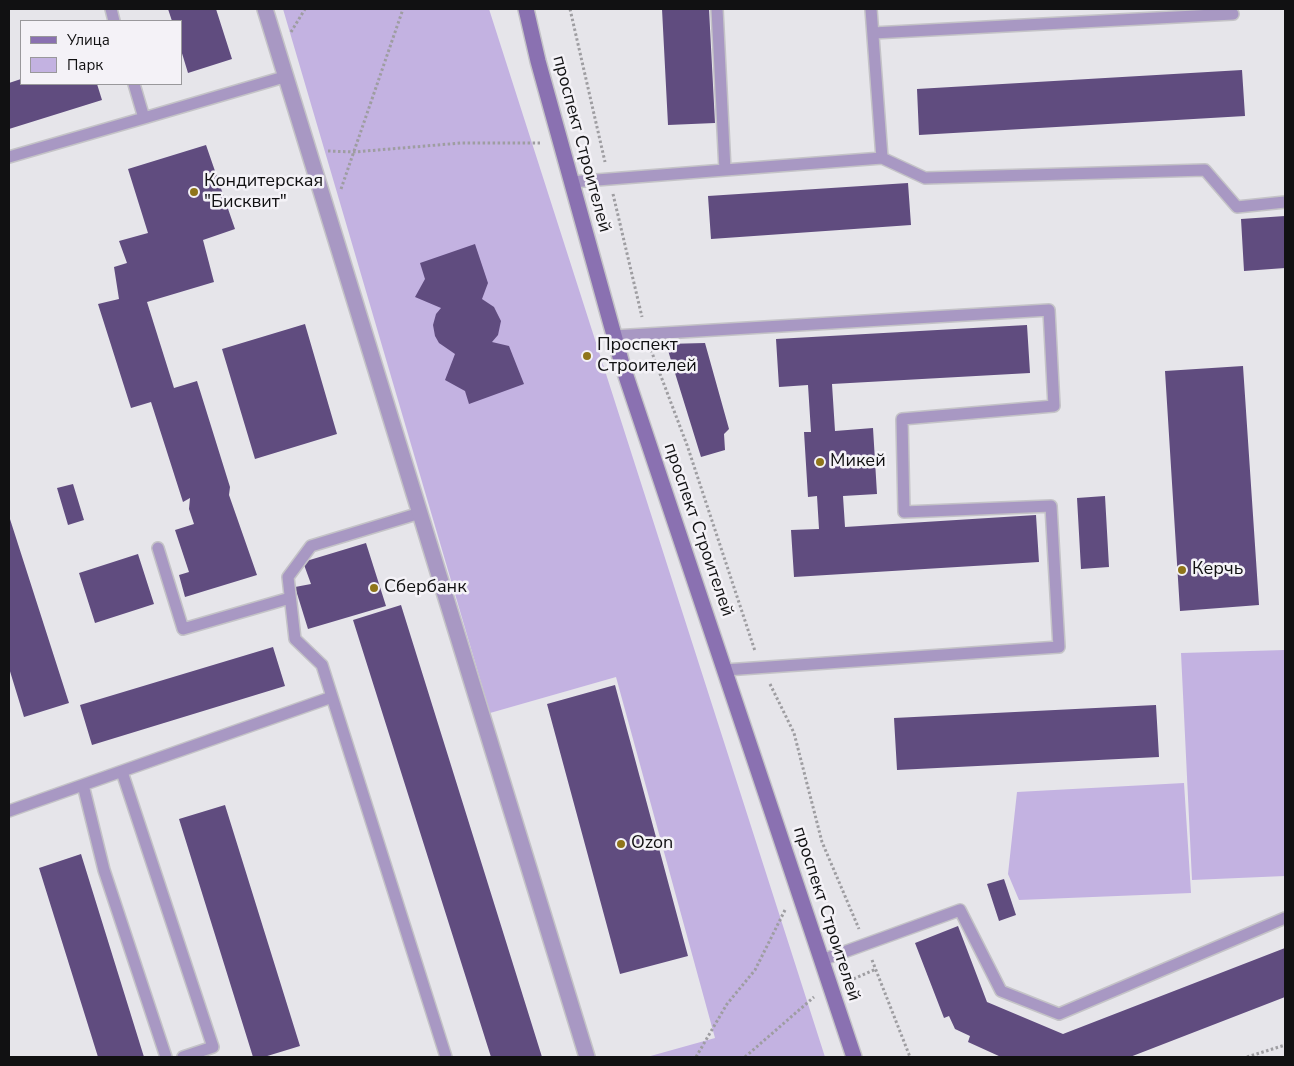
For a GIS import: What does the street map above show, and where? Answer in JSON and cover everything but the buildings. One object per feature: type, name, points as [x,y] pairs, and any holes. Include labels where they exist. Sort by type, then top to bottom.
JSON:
[{"type":"main road","name":"проспект Строителей","points":[[526,9],[538,61],[614,336],[854,1057]]},
{"type":"street","points":[[265,9],[284,77],[310,155],[587,1057]]},
{"type":"lane","points":[[717,9],[726,170]]},
{"type":"lane","points":[[871,9],[882,158]]},
{"type":"lane","points":[[873,33],[1233,14]]},
{"type":"lane","points":[[9,157],[284,77]]},
{"type":"lane","points":[[134,85],[144,118]]},
{"type":"lane","points":[[572,182],[882,158],[925,178],[1205,170],[1237,207],[1285,202]]},
{"type":"lane","points":[[614,336],[1049,310],[1054,406],[902,419],[902,447],[904,512],[1051,506],[1059,647],[725,670]]},
{"type":"lane","points":[[420,513],[311,546],[288,577],[295,640],[322,665],[446,1057]]},
{"type":"lane","points":[[158,548],[183,630],[290,598]]},
{"type":"lane","points":[[9,811],[332,697]]},
{"type":"lane","points":[[122,772],[213,1046],[183,1057]]},
{"type":"lane","points":[[83,785],[104,870],[166,1057]]},
{"type":"lane","points":[[822,960],[960,910],[1002,992],[1059,1014],[1285,918]]},
{"type":"path","points":[[329,217],[338,197],[403,9]]},
{"type":"path","points":[[570,9],[646,334],[687,445],[752,644],[794,733],[822,842],[876,969],[910,1057]]},
{"type":"path","points":[[310,155],[324,151],[354,152],[461,143],[540,143]]},
{"type":"path","points":[[696,1057],[727,1004],[755,970],[786,908]]},
{"type":"path","points":[[745,1057],[814,997],[876,969]]},
{"type":"path","points":[[1247,1057],[1285,1045]]},
{"type":"green space","points":[[283,9],[489,9],[825,1057],[647,1057],[715,1038],[616,677],[490,713]]},
{"type":"green space","points":[[1285,650],[1285,876],[1192,880],[1181,653]]},
{"type":"green space","points":[[1184,783],[1191,893],[1019,900],[1008,874],[1017,792]]},
{"type":"place","name":"Кондитерская \"Бисквит\"","points":[[194,192]]},
{"type":"place","name":"Проспект Строителей","points":[[587,356]]},
{"type":"place","name":"Микей","points":[[820,462]]},
{"type":"place","name":"Керчь","points":[[1182,570]]},
{"type":"place","name":"Сбербанк","points":[[374,588]]},
{"type":"place","name":"Ozon","points":[[621,844]]}]
